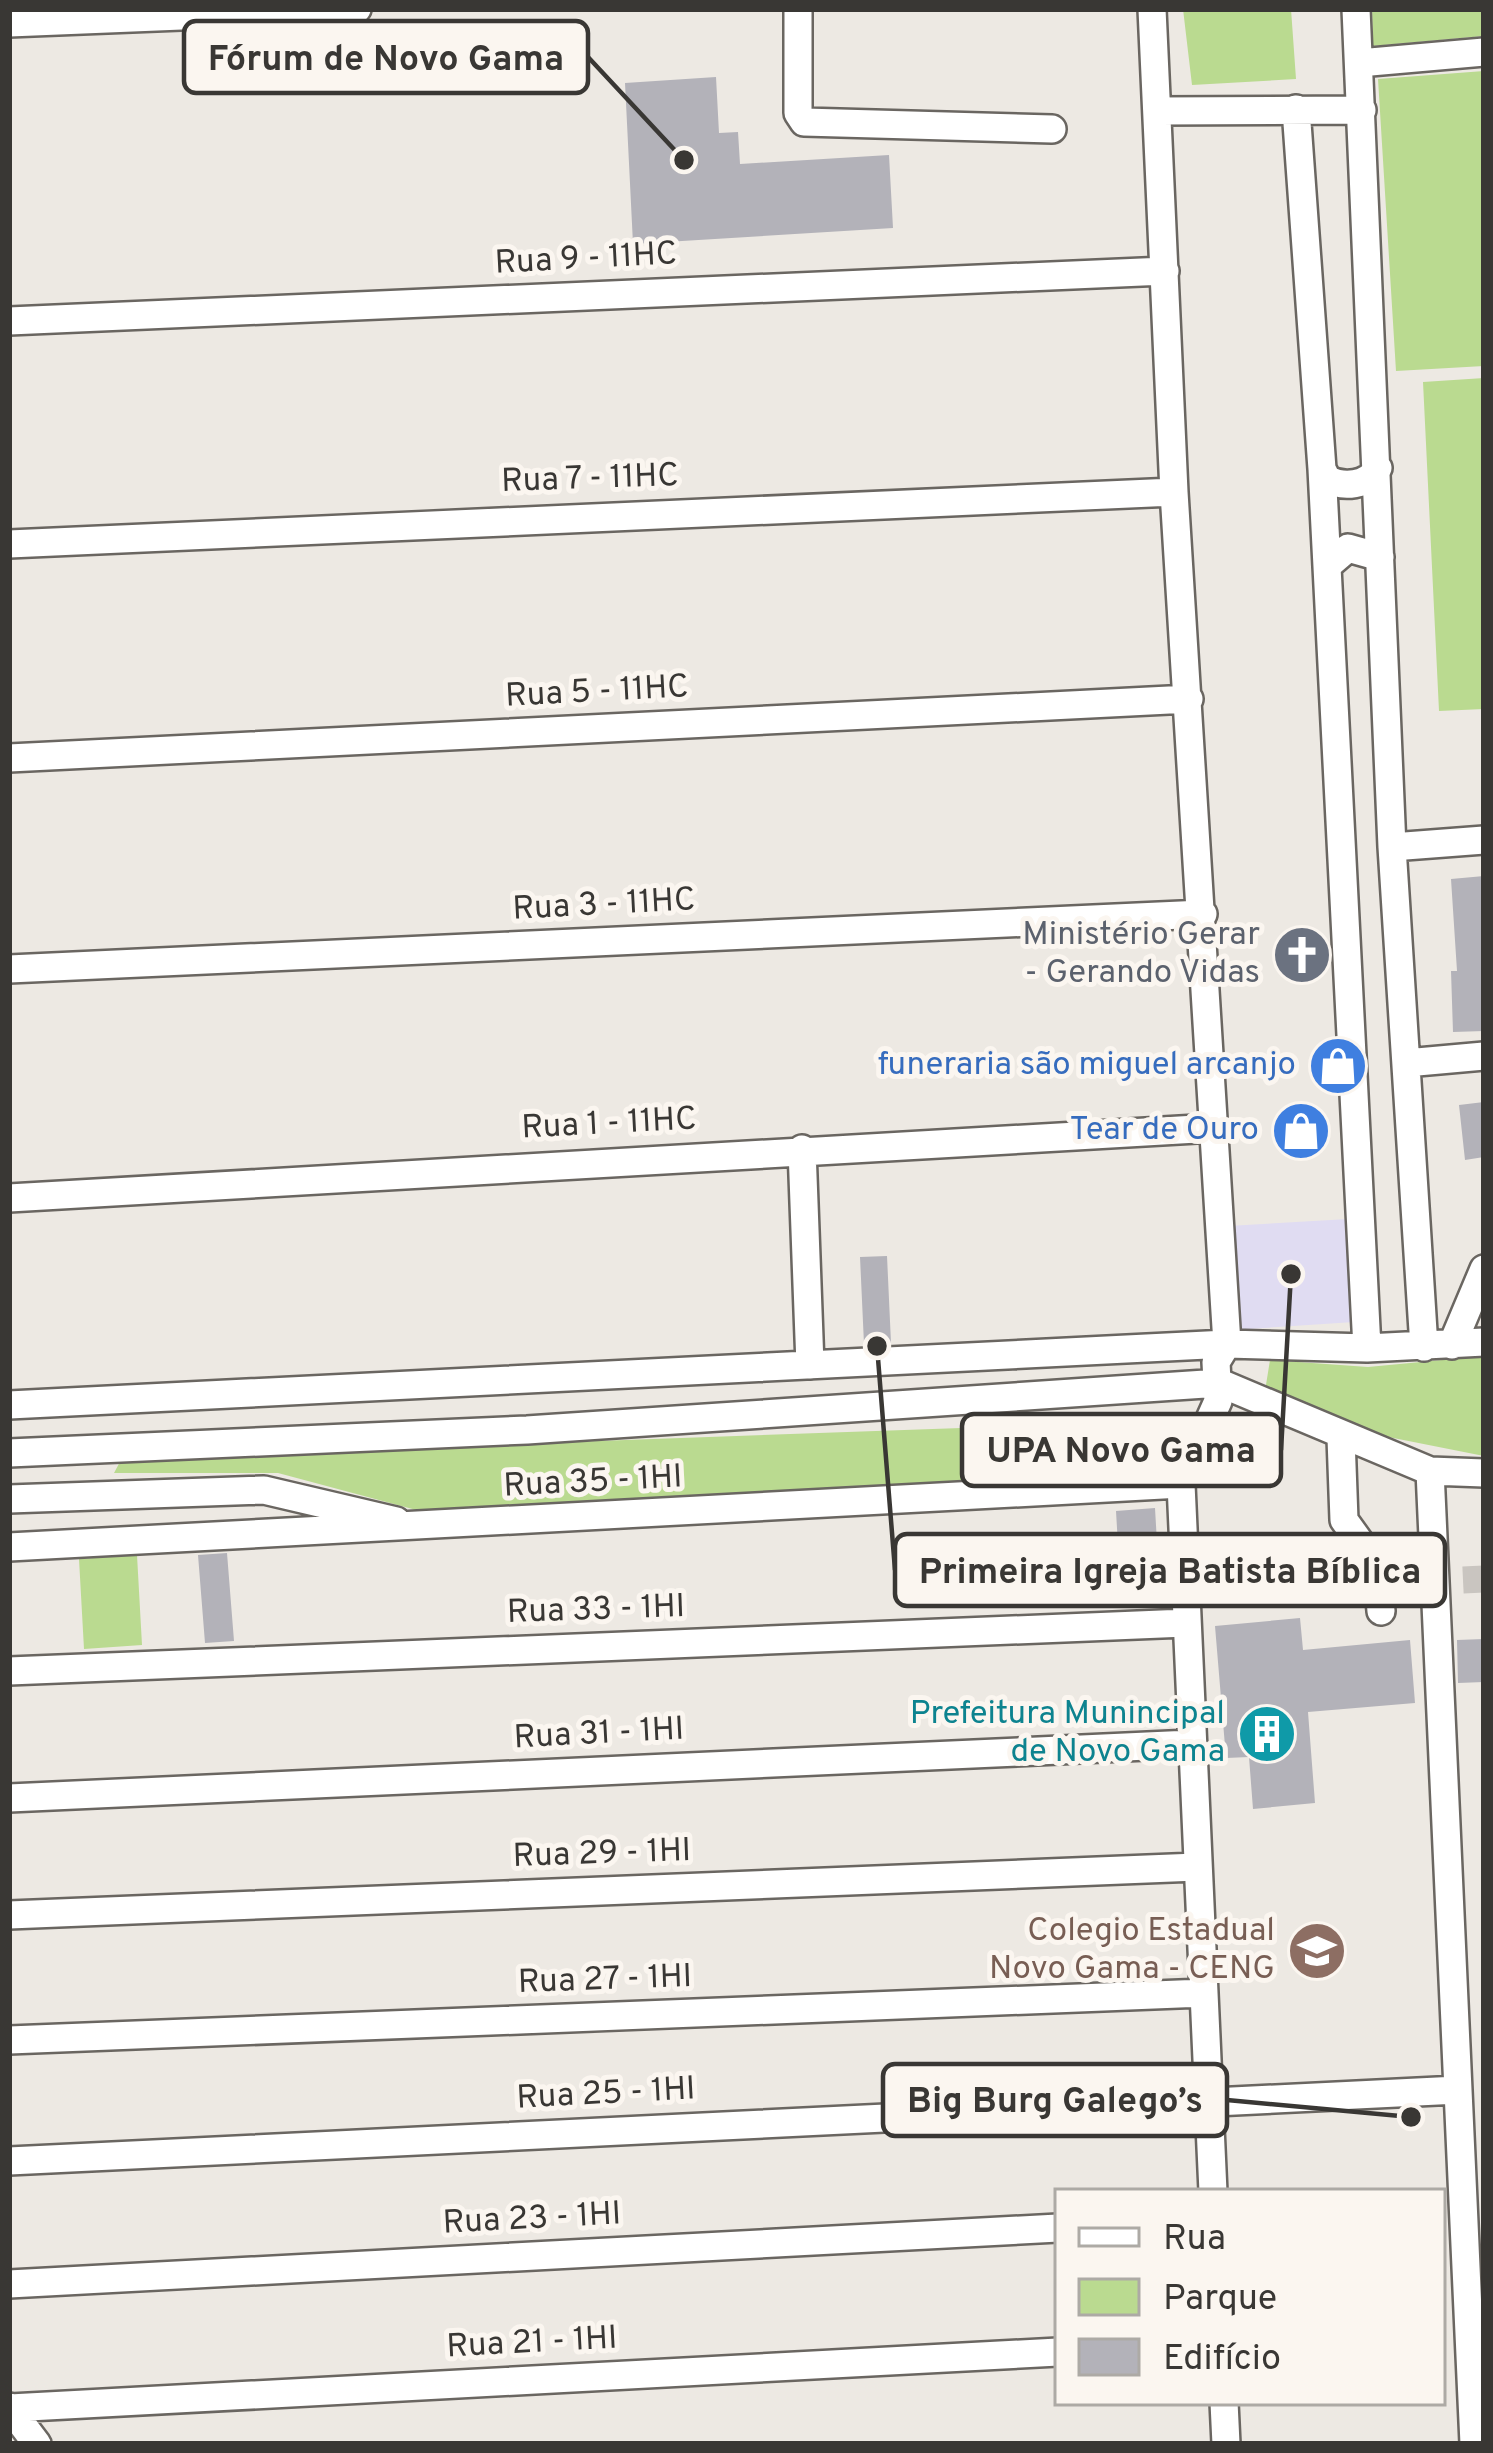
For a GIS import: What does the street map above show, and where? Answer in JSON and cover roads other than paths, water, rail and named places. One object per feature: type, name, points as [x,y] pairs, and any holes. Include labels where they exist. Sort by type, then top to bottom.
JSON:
[{"type":"street","points":[[9,23],[357,9]]},
{"type":"street","points":[[798,9],[798,112],[804,122],[1052,129]]},
{"type":"street","points":[[1152,9],[1174,492],[1227,1345],[1216,1362],[1220,1384],[1210,1422],[1181,1484],[1213,2189]]},
{"type":"street","points":[[1356,9],[1392,848],[1406,1064],[1438,1346]]},
{"type":"street","points":[[1359,64],[1484,52]]},
{"type":"street","points":[[1296,109],[1322,469],[1367,1348]]},
{"type":"street","points":[[1158,110],[1362,110]]},
{"type":"street","name":"Rua 9 - 11HC","points":[[9,321],[1165,271]]},
{"type":"street","points":[[1322,469],[1327,478],[1346,484],[1368,480],[1378,468]]},
{"type":"street","name":"Rua 7 - 11HC","points":[[9,544],[1174,492]]},
{"type":"street","points":[[1327,566],[1348,548],[1380,557]]},
{"type":"street","name":"Rua 5 - 11HC","points":[[9,758],[1190,699]]},
{"type":"street","points":[[1392,848],[1484,840]]},
{"type":"street","name":"Rua 3 - 11HC","points":[[9,969],[1203,914]]},
{"type":"street","points":[[1406,1064],[1484,1057]]},
{"type":"street","name":"Rua 1 - 11HC","points":[[9,1198],[1214,1128]]},
{"type":"street","points":[[802,1149],[810,1365]]},
{"type":"street","points":[[1438,1346],[1484,1269]]},
{"type":"street","points":[[9,1405],[1227,1345],[1367,1348],[1484,1342]]},
{"type":"street","points":[[513,1430],[500,1417],[502,1399],[516,1381]]},
{"type":"street","points":[[429,1528],[264,1490],[20,1498],[20,1453],[433,1430],[513,1430],[1220,1384],[1430,1472],[1484,1473]]},
{"type":"street","points":[[432,1386],[443,1399],[442,1417],[433,1430]]},
{"type":"street","points":[[1341,1438],[1344,1520],[1377,1566],[1382,1611]]},
{"type":"street","points":[[97,1494],[98,1448]]},
{"type":"street","points":[[1430,1472],[1449,1580],[1458,2090],[1477,2442]]},
{"type":"street","name":"Rua 35 - 1HI","points":[[9,1547],[1181,1484]]},
{"type":"street","points":[[264,1490],[269,1536]]},
{"type":"street","name":"Rua 33 - 1HI","points":[[9,1671],[1186,1623]]},
{"type":"street","name":"Rua 31 - 1HI","points":[[9,1798],[1191,1744]]},
{"type":"street","name":"Rua 29 - 1HI","points":[[9,1915],[1198,1867]]},
{"type":"street","name":"Rua 27 - 1HI","points":[[9,2040],[1204,1993]]},
{"type":"street","name":"Rua 25 - 1HI","points":[[9,2161],[1458,2090]]},
{"type":"street","name":"Rua 23 - 1HI","points":[[9,2284],[1055,2228]]},
{"type":"street","name":"Rua 21 - 1HI","points":[[9,2407],[1055,2352]]},
{"type":"street","points":[[1224,2405],[1226,2444]]},
{"type":"street","points":[[9,2407],[38,2444]]},
{"type":"tunnel","points":[[1463,1580],[1484,1579]]},
{"type":"place","name":"Fórum de Novo Gama","points":[[684,160]]},
{"type":"place","name":"Ministério Gerar - Gerando Vidas","points":[[1302,955]]},
{"type":"place","name":"funeraria são miguel arcanjo","points":[[1338,1066]]},
{"type":"place","name":"Tear de Ouro","points":[[1301,1131]]},
{"type":"place","name":"UPA Novo Gama","points":[[1291,1274]]},
{"type":"place","name":"Primeira Igreja Batista Bíblica","points":[[877,1346]]},
{"type":"place","name":"Prefeitura Munincipal de Novo Gama","points":[[1267,1734]]},
{"type":"place","name":"Colegio Estadual Novo Gama - CENG","points":[[1317,1951]]},
{"type":"place","name":"Big Burg Galego’s","points":[[1411,2117]]}]
